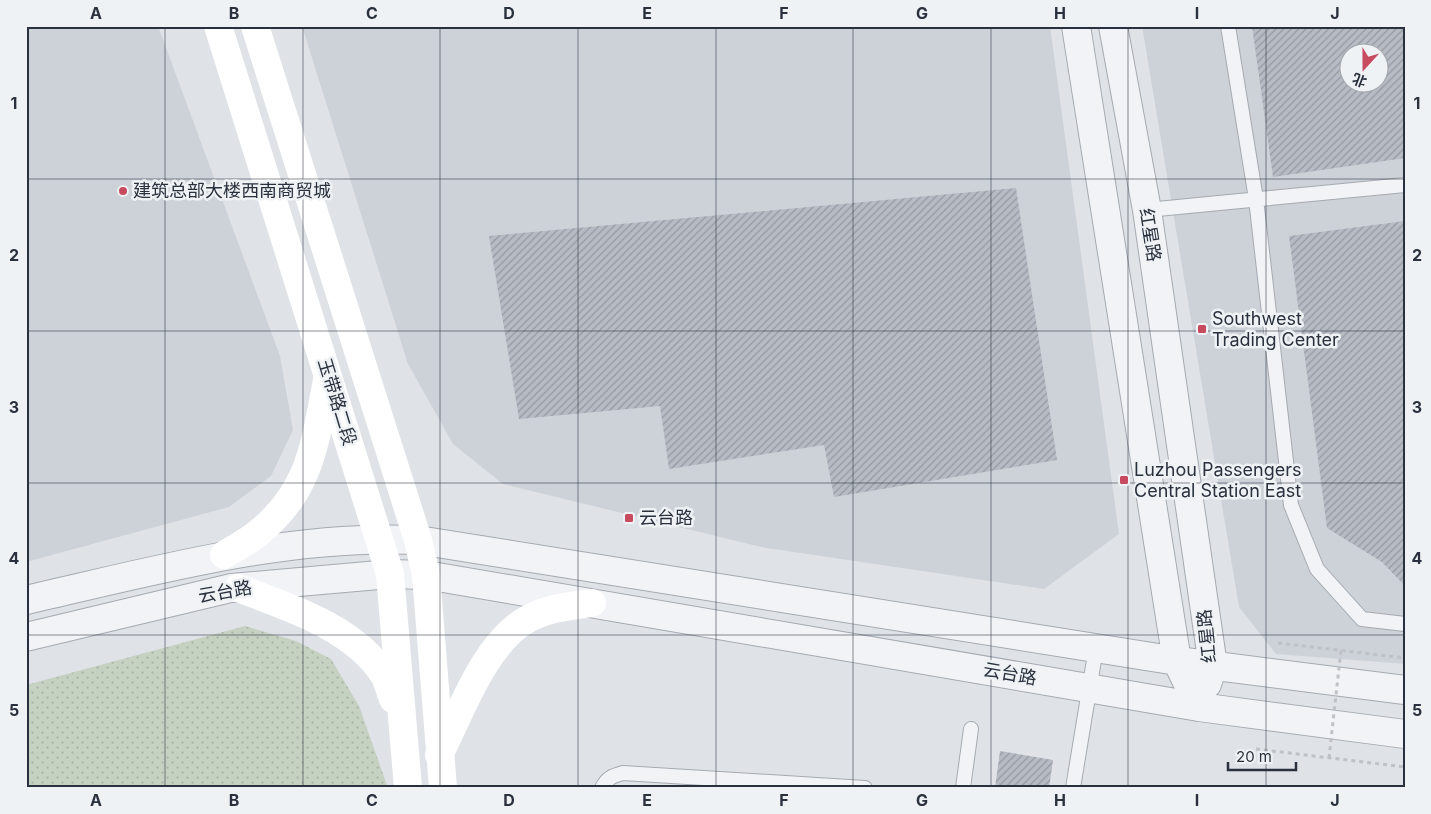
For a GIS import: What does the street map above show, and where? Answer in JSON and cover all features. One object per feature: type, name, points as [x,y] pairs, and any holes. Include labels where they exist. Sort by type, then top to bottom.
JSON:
[{"type":"main road","name":"玉带路二段","points":[[218,26],[390,574],[408,788]]},
{"type":"main road","name":"玉带路二段","points":[[255,26],[418,540],[426,575],[443,788]]},
{"type":"main road","points":[[224,555],[257,534],[281,511],[299,487],[314,446],[328,376]]},
{"type":"main road","points":[[238,588],[316,619],[339,633],[369,656],[384,675],[401,720]]},
{"type":"main road","points":[[439,755],[481,673],[508,633],[529,618],[560,608],[592,603]]},
{"type":"street","name":"红星路","points":[[1076,26],[1177,661],[1199,707]]},
{"type":"street","name":"红星路","points":[[1114,26],[1147,210],[1213,666],[1199,707]]},
{"type":"street","name":"云台路","points":[[26,600],[224,555],[379,538],[418,540],[1177,661],[1405,690]]},
{"type":"street","name":"云台路","points":[[26,637],[238,588],[390,574],[426,575],[1199,707],[1405,734]]},
{"type":"lane","points":[[1228,26],[1256,199],[1291,505],[1317,570],[1362,619],[1405,624]]},
{"type":"lane","points":[[1147,210],[1405,185]]},
{"type":"lane","points":[[1073,788],[1096,648]]},
{"type":"lane","points":[[963,788],[971,729]]},
{"type":"lane","points":[[602,788],[612,776],[623,773],[865,788]]},
{"type":"path","points":[[1278,643],[1405,658]]},
{"type":"path","points":[[1329,758],[1341,650]]},
{"type":"path","points":[[1256,749],[1405,767]]},
{"type":"shaded area","name":"建筑总部大楼西南商贸城","points":[[26,26],[158,26],[280,356],[293,430],[271,476],[229,507],[26,562]]},
{"type":"shaded area","points":[[302,26],[1050,26],[1119,534],[1044,589],[761,547],[503,484],[453,444],[408,364]]},
{"type":"shaded area","points":[[1142,26],[1405,26],[1405,664],[1276,654],[1239,607]]},
{"type":"green space","points":[[245,626],[296,641],[331,659],[359,706],[388,788],[26,788],[26,685]]},
{"type":"building","points":[[1252,26],[1405,26],[1405,158],[1273,177]]},
{"type":"building","points":[[1016,188],[1057,460],[834,497],[824,445],[669,469],[660,406],[519,419],[489,236]]},
{"type":"building","points":[[1405,221],[1405,586],[1382,562],[1327,528],[1289,236]]},
{"type":"building","points":[[1000,751],[1053,760],[1049,788],[995,788]]},
{"type":"place","name":"建筑总部大楼西南商贸城","points":[[123,191]]},
{"type":"place","name":"Southwest Trading Center","points":[[1202,329]]},
{"type":"place","name":"Luzhou Passengers Central Station East","points":[[1124,480]]},
{"type":"place","name":"云台路","points":[[629,518]]}]
